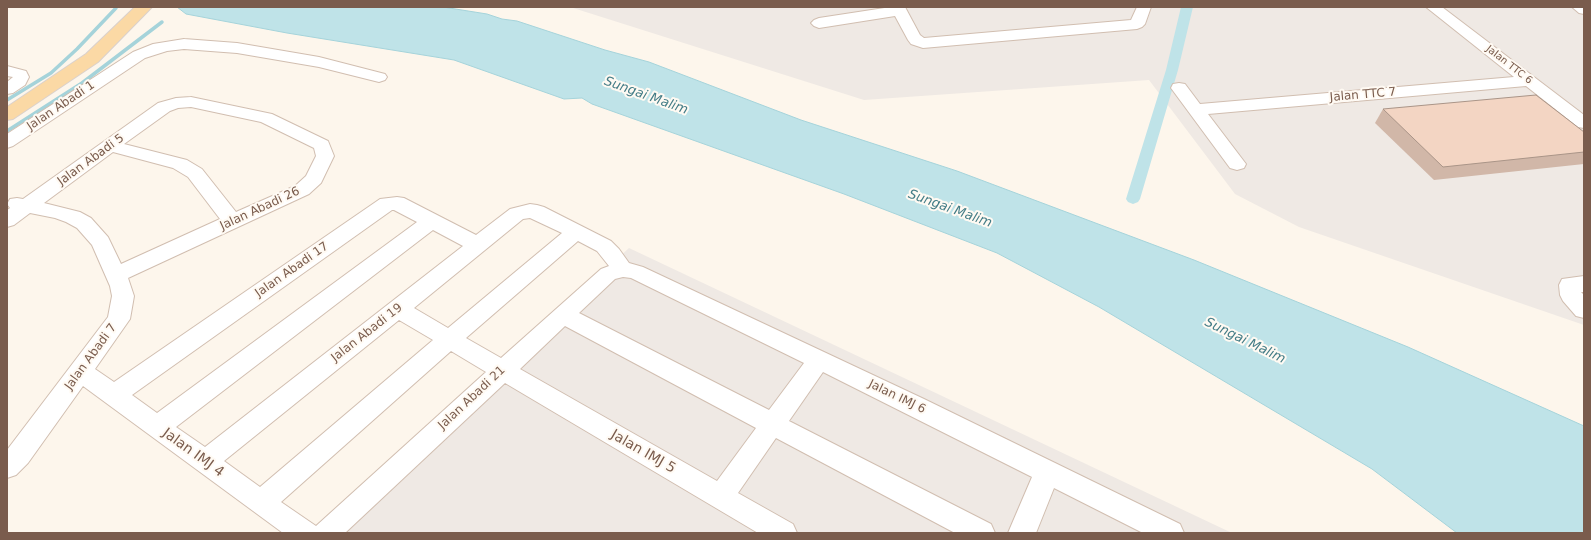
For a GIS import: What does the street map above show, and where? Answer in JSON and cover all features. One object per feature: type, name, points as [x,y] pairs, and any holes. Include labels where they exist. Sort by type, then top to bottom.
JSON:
[{"type":"main road","points":[[7,115],[92,58],[144,7]]},
{"type":"main road","points":[[7,109],[51,86]]},
{"type":"street","points":[[819,23],[899,9],[913,38],[917,42],[923,43],[1137,24],[1144,7]]},
{"type":"street","name":"Jalan TTC 6","points":[[1433,7],[1584,123]]},
{"type":"street","points":[[1579,7],[1584,10]]},
{"type":"street","name":"Jalan Abadi 1","points":[[7,142],[114,70],[152,49],[184,44],[237,48],[319,62],[379,77]]},
{"type":"street","points":[[7,89],[19,81],[21,77],[13,73]]},
{"type":"street","name":"Jalan TTC 7","points":[[1196,110],[1529,81]]},
{"type":"street","points":[[1179,88],[1237,164]]},
{"type":"street","name":"Jalan Abadi 26","points":[[116,275],[293,195],[310,185],[325,156],[322,145],[266,118],[191,102],[176,103]]},
{"type":"street","name":"Jalan Abadi 5","points":[[7,220],[16,204],[110,146],[164,107],[176,103]]},
{"type":"street","points":[[110,146],[180,164],[195,173],[233,222]]},
{"type":"street","name":"Jalan Abadi 17","points":[[114,396],[387,204],[397,203],[478,246]]},
{"type":"street","name":"Jalan Abadi 7","points":[[7,467],[19,455],[119,319],[123,296],[121,286],[101,242],[84,223],[73,217],[57,212],[16,204]]},
{"type":"street","name":"Jalan Abadi 19","points":[[206,461],[517,214],[530,210],[537,212],[576,232]]},
{"type":"street","points":[[157,427],[432,221]]},
{"type":"street","points":[[261,503],[576,232],[604,246],[612,254],[622,269]]},
{"type":"street","name":"Jalan Abadi 21","points":[[326,533],[608,274],[622,269]]},
{"type":"street","name":"Jalan IMJ 6","points":[[622,269],[636,272],[819,360],[1170,533]]},
{"type":"street","points":[[1584,284],[1570,285],[1571,294],[1584,310]]},
{"type":"street","name":"Jalan IMJ 5","points":[[398,309],[783,533]]},
{"type":"street","points":[[563,315],[981,533]]},
{"type":"street","points":[[720,497],[819,360]]},
{"type":"street","name":"Jalan IMJ 4","points":[[80,371],[206,461],[261,503],[305,533]]},
{"type":"street","points":[[1022,533],[1047,473]]},
{"type":"shaded area","points":[[570,7],[1584,7],[1584,325],[1299,227],[1235,194],[1149,80],[864,100]]},
{"type":"shaded area","points":[[629,248],[1232,533],[319,533]]},
{"type":"water","name":"Sungai Malim","points":[[177,7],[443,7],[487,14],[502,19],[517,21],[605,50],[649,62],[801,120],[957,171],[1194,260],[1408,347],[1584,426],[1584,533],[1457,533],[1372,469],[1099,307],[997,253],[844,194],[592,104],[582,98],[564,99],[454,60],[287,33],[186,14]]},
{"type":"building","points":[[1536,95],[1584,132],[1584,152],[1443,167],[1383,109]]},
{"type":"waterway","points":[[1133,199],[1172,70],[1187,7]]},
{"type":"waterway","points":[[7,100],[51,73],[77,49],[116,8]]},
{"type":"waterway","points":[[7,131],[82,83],[162,22]]}]
